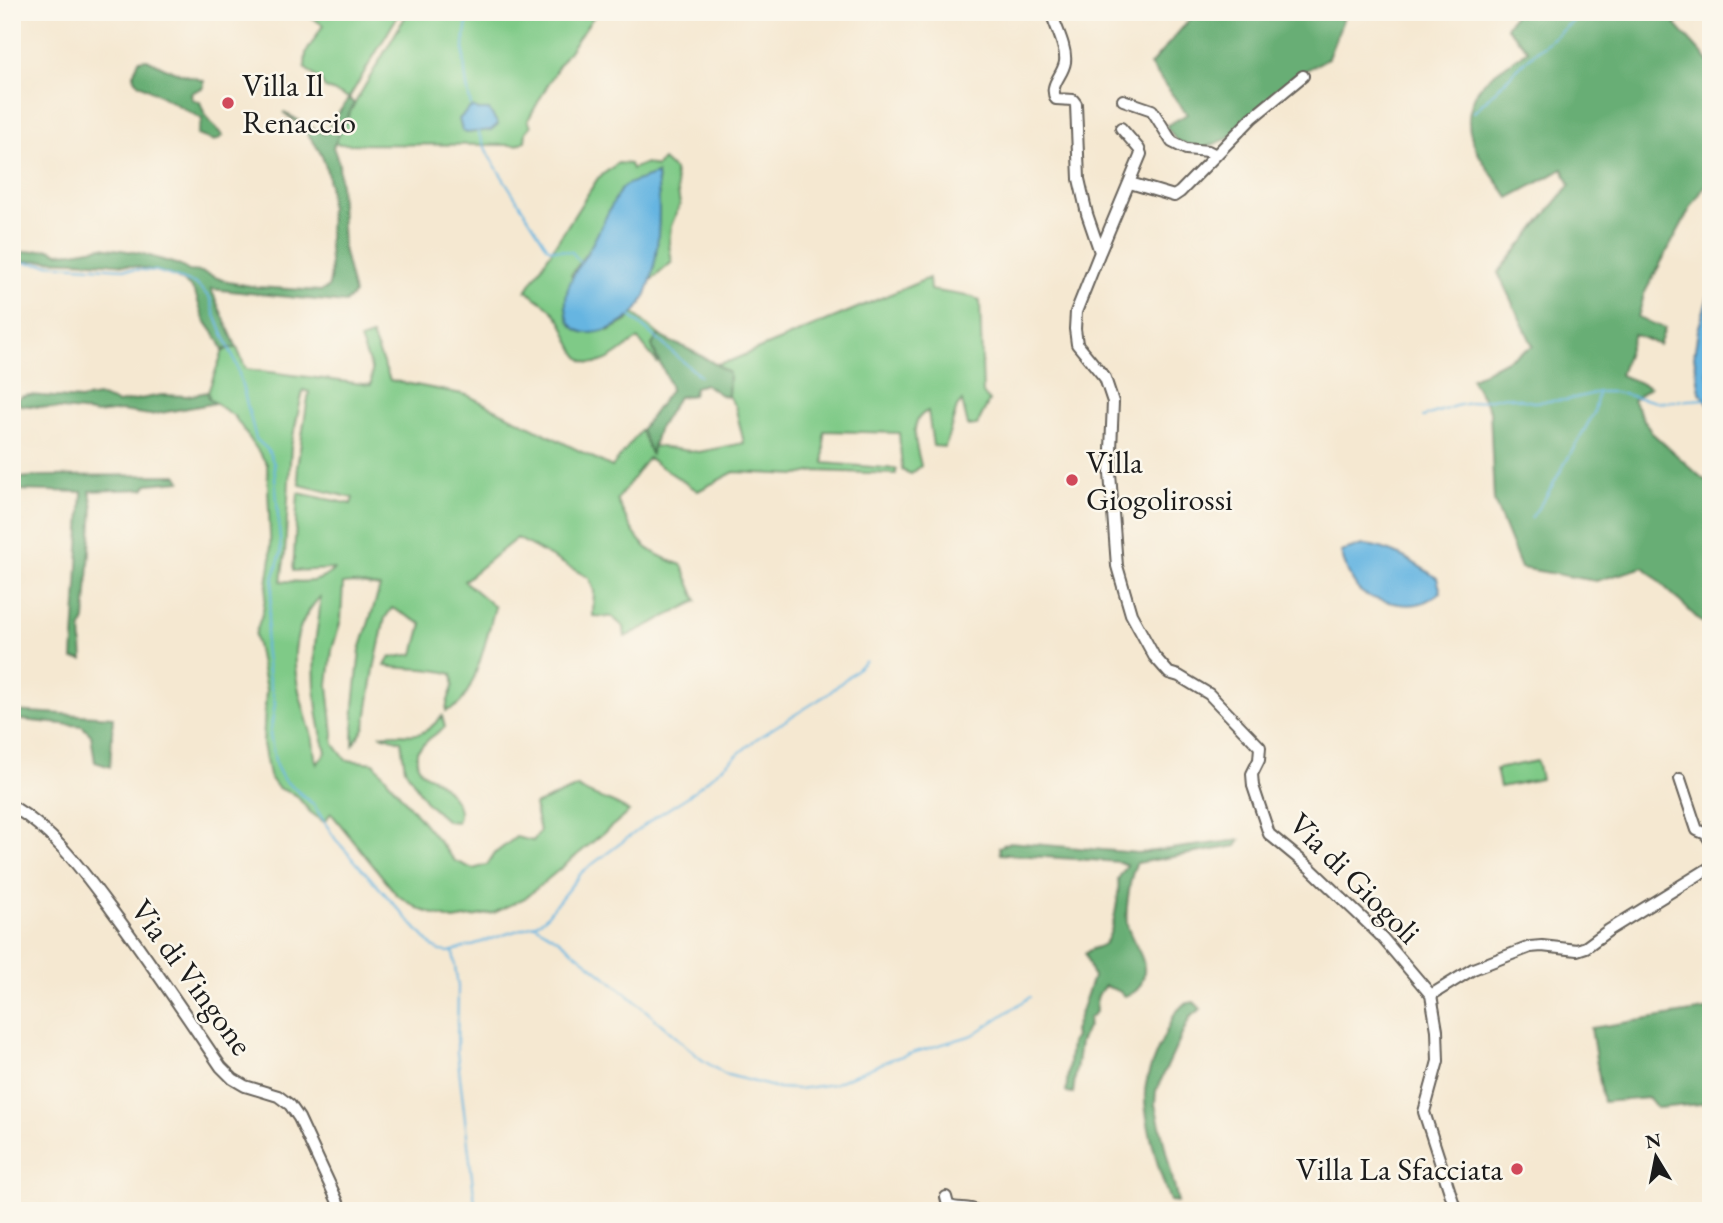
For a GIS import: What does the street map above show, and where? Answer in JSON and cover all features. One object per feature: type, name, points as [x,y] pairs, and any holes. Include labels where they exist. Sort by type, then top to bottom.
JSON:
[{"type":"street","points":[[1051,12],[1065,55],[1065,64],[1054,86],[1054,94],[1056,99],[1073,100],[1076,104],[1079,179],[1100,252]]},
{"type":"street","points":[[1130,183],[1174,196],[1252,118],[1303,76]]},
{"type":"street","points":[[1123,100],[1152,110],[1172,142],[1186,149],[1208,151],[1216,155]]},
{"type":"street","points":[[1100,252],[1141,154],[1121,128]]},
{"type":"street","name":"Via di Giogoli","points":[[1100,252],[1076,312],[1074,329],[1077,344],[1105,378],[1113,402],[1110,473],[1117,566],[1131,614],[1154,656],[1169,673],[1209,694],[1260,747],[1259,760],[1252,774],[1253,786],[1262,817],[1272,838],[1309,867],[1380,935],[1431,995]]},
{"type":"street","points":[[1680,779],[1697,830],[1706,834],[1711,842]]},
{"type":"street","name":"Via di Vingone","points":[[12,806],[51,834],[66,849],[133,938],[221,1067],[233,1079],[278,1096],[290,1105],[299,1118],[342,1211]]},
{"type":"street","points":[[1456,1211],[1424,1112],[1438,1061],[1437,1030],[1431,995],[1473,969],[1530,947],[1577,950],[1586,947],[1711,867]]},
{"type":"street","points":[[946,1196],[948,1205],[952,1207],[977,1211]]},
{"type":"green space","points":[[303,12],[400,12],[349,98],[325,88],[321,81],[305,68],[306,53],[323,25]]},
{"type":"green space","points":[[408,12],[597,12],[559,65],[528,120],[531,126],[526,132],[525,141],[517,145],[331,144]]},
{"type":"green space","points":[[1196,12],[1346,12],[1328,58],[1305,71],[1227,139],[1202,149],[1177,141],[1166,126],[1187,114],[1150,65]]},
{"type":"green space","points":[[1516,12],[1711,12],[1684,18],[1675,24],[1711,64],[1711,177],[1691,207],[1644,294],[1638,318],[1665,328],[1659,345],[1634,334],[1620,375],[1650,387],[1633,400],[1651,432],[1711,483],[1711,629],[1644,567],[1596,581],[1521,568],[1494,501],[1490,410],[1471,379],[1533,346],[1498,273],[1570,185],[1563,169],[1509,198],[1482,159],[1470,132],[1472,103],[1480,87],[1528,50],[1506,27]]},
{"type":"green space","points":[[147,59],[204,81],[204,87],[191,93],[192,99],[200,102],[206,117],[223,136],[215,141],[197,135],[202,119],[138,83],[133,75],[139,60]]},
{"type":"green space","points":[[349,98],[354,104],[333,147],[339,163],[343,248],[354,294],[345,303],[211,289],[237,348],[223,351],[218,338],[204,319],[195,293],[175,277],[132,266],[106,263],[16,262],[17,253],[50,249],[58,253],[73,252],[102,247],[140,253],[228,282],[257,287],[321,291],[328,288],[331,272],[327,170],[313,141],[283,112],[324,134]]},
{"type":"green space","points":[[663,160],[674,170],[680,204],[671,226],[669,244],[672,262],[648,283],[652,272],[659,205],[657,174],[588,251],[571,275],[608,331],[627,321],[633,313],[659,335],[652,345],[658,364],[638,339],[606,360],[592,363],[584,361],[574,350],[557,315],[526,291],[598,178],[618,163],[630,164],[632,169],[646,163],[656,167]]},
{"type":"green space","points":[[929,278],[930,290],[973,297],[980,301],[983,393],[989,401],[977,425],[968,426],[962,401],[957,407],[945,447],[933,446],[928,411],[921,415],[915,427],[915,435],[921,466],[911,474],[902,470],[899,433],[824,431],[824,463],[896,469],[896,474],[816,471],[798,475],[734,472],[698,491],[648,458],[617,500],[635,534],[647,548],[682,565],[697,601],[625,637],[624,627],[612,617],[593,616],[594,591],[589,578],[517,538],[464,581],[495,607],[477,670],[461,702],[446,711],[453,685],[452,674],[385,666],[389,658],[414,654],[422,624],[392,608],[385,618],[365,727],[353,745],[360,650],[380,587],[343,584],[341,620],[332,650],[328,685],[334,744],[346,760],[374,763],[455,861],[473,869],[487,865],[494,854],[516,837],[533,841],[540,831],[534,805],[578,787],[629,812],[525,898],[494,913],[454,920],[421,910],[397,895],[331,813],[324,822],[310,812],[296,795],[278,788],[269,776],[263,744],[266,690],[255,635],[263,611],[271,558],[267,464],[234,416],[209,399],[208,392],[223,351],[237,348],[246,369],[371,385],[372,370],[360,340],[372,336],[390,380],[467,395],[612,467],[641,430],[651,453],[653,446],[699,452],[744,443],[735,406],[728,396],[729,373],[716,364],[730,361]],"holes":[[[303,390],[309,392],[297,467],[300,485],[353,498],[351,504],[298,493],[293,571],[334,569],[317,580],[281,581],[291,446]],[[320,597],[315,646],[315,686],[326,752],[317,764],[300,697],[295,662],[300,629]]]},
{"type":"green space","points":[[659,335],[729,373],[728,396],[721,395],[705,384],[695,387],[693,395],[678,397],[658,430],[651,454],[641,430],[671,389],[652,345]]},
{"type":"green space","points":[[208,392],[209,399],[216,403],[150,415],[121,411],[96,414],[20,405],[17,400],[29,395],[81,399],[98,396],[118,403],[162,395],[187,396]]},
{"type":"green space","points":[[177,475],[181,481],[148,484],[144,489],[90,491],[93,508],[85,620],[81,629],[83,660],[73,659],[82,492],[15,490],[12,526],[12,479],[39,476]]},
{"type":"green space","points":[[12,711],[113,717],[110,767],[95,762],[91,735],[82,726],[12,719]]},
{"type":"green space","points":[[442,716],[445,727],[417,751],[417,761],[422,772],[436,780],[454,799],[459,810],[457,822],[447,821],[427,803],[405,769],[401,741],[380,735],[419,733]]},
{"type":"green space","points":[[1537,761],[1541,779],[1500,787],[1496,769]]},
{"type":"green space","points":[[1240,840],[1236,846],[1137,863],[1130,885],[1127,922],[1141,955],[1144,976],[1138,989],[1124,996],[1105,986],[1100,991],[1096,1012],[1089,1018],[1080,1042],[1073,1093],[1066,1092],[1071,1043],[1093,977],[1085,954],[1104,944],[1107,939],[1115,913],[1118,879],[1127,865],[1120,862],[1000,854],[999,847],[1010,842],[1138,853]]},
{"type":"green space","points":[[1194,1002],[1201,1009],[1190,1017],[1156,1091],[1155,1104],[1178,1202],[1170,1201],[1161,1176],[1148,1125],[1145,1095],[1151,1066],[1175,1013],[1184,1004]]},
{"type":"green space","points":[[1711,1009],[1711,1103],[1657,1108],[1649,1098],[1603,1102],[1591,1028]]},
{"type":"water","points":[[471,107],[489,110],[498,124],[491,130],[467,133],[462,130],[459,119]]},
{"type":"water","points":[[657,174],[658,240],[652,275],[641,304],[623,322],[611,328],[586,333],[576,329],[569,321],[566,307],[568,289],[574,274],[622,188]]},
{"type":"water","points":[[1711,287],[1711,341],[1707,370],[1711,384],[1711,408],[1700,392],[1694,356],[1698,330]]},
{"type":"water","points":[[1363,545],[1383,548],[1411,561],[1437,578],[1441,592],[1424,602],[1406,604],[1387,602],[1362,592],[1352,580],[1341,552]]},
{"type":"waterway","points":[[470,12],[464,59],[471,106]]},
{"type":"waterway","points":[[1474,112],[1526,60],[1581,12]]},
{"type":"waterway","points":[[478,132],[489,156],[548,248],[572,252],[580,262]]},
{"type":"waterway","points":[[12,262],[156,271],[196,284],[210,298],[237,366],[256,439],[268,450],[274,464],[281,553],[274,576],[265,646],[275,703],[270,735],[276,766],[283,779],[313,804],[336,840],[432,946],[440,951],[460,949],[534,925],[545,918],[582,872],[687,797],[756,739],[828,694],[866,661]]},
{"type":"waterway","points":[[629,315],[700,376]]},
{"type":"waterway","points":[[1423,417],[1455,406],[1506,396],[1533,402],[1567,400],[1599,392],[1614,392],[1657,402],[1705,399]]},
{"type":"waterway","points":[[1531,518],[1594,413],[1598,394]]},
{"type":"waterway","points":[[535,925],[558,939],[627,994],[701,1059],[724,1074],[778,1088],[798,1089],[833,1084],[892,1059],[973,1035],[1030,997]]},
{"type":"waterway","points":[[453,951],[458,987],[457,1052],[476,1211]]},
{"type":"place","name":"Villa Il Renaccio","points":[[228,103]]},
{"type":"place","name":"Villa Giogolirossi","points":[[1072,480]]},
{"type":"place","name":"Villa La Sfacciata","points":[[1517,1169]]}]
